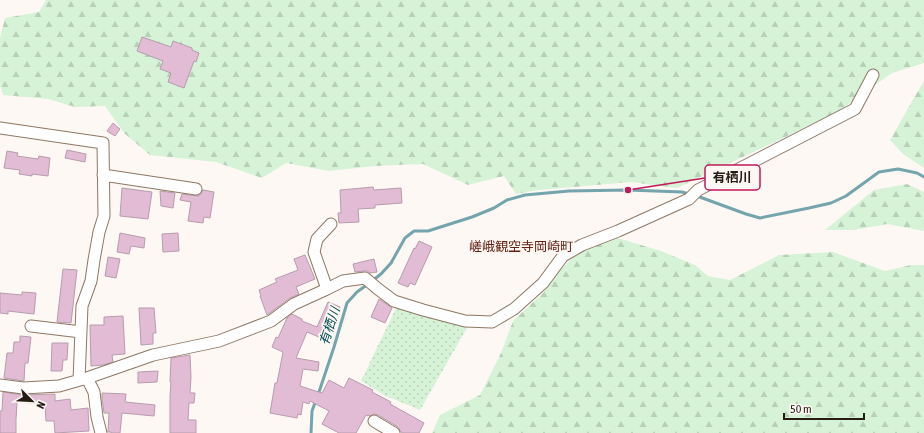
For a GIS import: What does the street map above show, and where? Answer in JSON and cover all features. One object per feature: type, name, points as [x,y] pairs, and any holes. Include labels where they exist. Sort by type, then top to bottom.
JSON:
[{"type":"street","points":[[0,385],[23,388],[59,386],[154,355],[219,341],[271,321],[294,304],[343,281],[365,278],[394,301],[465,321],[492,322],[514,309],[543,283],[563,256],[582,245],[618,232],[688,199],[698,190],[855,109],[873,76]]},
{"type":"street","points":[[0,128],[103,143],[104,216],[99,232],[91,281],[82,306],[81,332],[83,379],[94,392],[97,417],[101,433]]},
{"type":"street","points":[[103,175],[196,189]]},
{"type":"street","points":[[327,288],[314,252],[317,239],[331,224]]},
{"type":"street","points":[[31,326],[81,332]]},
{"type":"street","points":[[374,421],[394,433]]},
{"type":"green space","points":[[46,0],[924,0],[924,63],[892,73],[836,113],[677,188],[631,182],[539,190],[516,194],[504,176],[468,185],[423,164],[375,166],[329,171],[286,163],[262,178],[216,162],[150,155],[124,133],[105,106],[75,107],[48,99],[3,95],[0,85],[0,38],[5,18],[39,12]]},
{"type":"green space","points":[[924,81],[924,168],[903,154],[890,140]]},
{"type":"green space","points":[[907,184],[924,192],[924,231],[887,224],[854,230],[825,230],[874,190]]},
{"type":"green space","points":[[611,236],[661,251],[695,265],[708,276],[730,280],[779,255],[833,252],[885,271],[911,265],[924,265],[924,433],[432,433],[440,415],[480,395],[501,353],[513,321],[544,292],[560,270],[579,252]]},
{"type":"green space","points":[[397,306],[468,326],[420,410],[386,396],[361,381]]},
{"type":"building","points":[[142,37],[171,47],[173,41],[192,48],[192,50],[199,53],[196,62],[194,61],[184,88],[168,82],[171,73],[160,69],[163,61],[137,51]]},
{"type":"building","points":[[113,123],[120,129],[115,136],[107,131]]},
{"type":"building","points":[[67,150],[86,154],[85,162],[65,158]]},
{"type":"building","points":[[7,151],[18,153],[17,156],[38,159],[39,156],[50,158],[48,176],[19,174],[20,170],[4,168]]},
{"type":"building","points":[[373,187],[374,190],[401,188],[402,203],[375,205],[375,208],[358,209],[359,222],[339,223],[338,213],[341,213],[340,190]]},
{"type":"building","points":[[122,188],[152,192],[148,219],[120,216]]},
{"type":"building","points":[[203,190],[214,192],[210,218],[204,217],[203,223],[188,221],[191,202],[180,200],[182,194],[198,196]]},
{"type":"building","points":[[160,191],[175,193],[173,208],[161,206]]},
{"type":"building","points":[[120,233],[145,238],[144,248],[131,246],[129,254],[117,252]]},
{"type":"building","points":[[178,233],[179,251],[163,252],[162,234]]},
{"type":"building","points":[[419,241],[432,247],[415,285],[410,283],[408,287],[398,283],[414,248],[415,249]]},
{"type":"building","points":[[305,255],[315,279],[296,287],[299,294],[290,298],[267,315],[259,290],[277,282],[275,279],[298,270],[294,259]]},
{"type":"building","points":[[108,257],[120,259],[116,278],[105,276]]},
{"type":"building","points":[[374,259],[377,272],[355,272],[353,264]]},
{"type":"building","points":[[63,269],[77,270],[71,323],[57,322]]},
{"type":"building","points":[[22,292],[36,293],[34,314],[8,311],[8,314],[0,313],[0,293],[22,295]]},
{"type":"building","points":[[379,299],[392,308],[385,323],[371,317]]},
{"type":"building","points":[[328,302],[340,307],[326,340],[307,332],[296,358],[319,362],[318,371],[303,369],[300,386],[322,393],[329,380],[344,388],[349,378],[373,390],[372,392],[391,402],[390,404],[424,423],[419,433],[403,433],[398,427],[374,414],[370,416],[366,415],[356,433],[339,433],[322,424],[329,411],[310,401],[309,404],[303,402],[301,415],[298,414],[297,418],[270,413],[275,383],[277,383],[283,352],[272,347],[276,337],[278,338],[287,318],[292,314],[302,319],[302,321],[317,327]]},
{"type":"building","points":[[139,308],[154,308],[156,333],[153,333],[153,344],[141,345]]},
{"type":"building","points":[[123,316],[125,354],[112,355],[113,362],[91,366],[90,325],[104,325],[104,317]]},
{"type":"building","points":[[20,336],[31,337],[28,363],[25,363],[24,381],[4,378],[7,353],[13,353],[14,342],[20,342]]},
{"type":"building","points":[[52,343],[68,343],[67,360],[63,360],[62,371],[51,371]]},
{"type":"building","points":[[190,355],[190,393],[195,393],[194,403],[189,403],[188,420],[196,420],[196,433],[170,433],[171,358]]},
{"type":"building","points":[[158,371],[157,382],[138,383],[138,372]]},
{"type":"building","points":[[3,392],[23,395],[55,394],[55,401],[70,399],[71,410],[88,408],[89,431],[55,433],[54,421],[46,421],[45,404],[17,402],[16,433],[0,433],[0,411],[2,411]]},
{"type":"building","points":[[102,393],[126,394],[125,402],[155,405],[154,416],[122,413],[120,433],[108,432],[109,413],[104,413]]},
{"type":"waterway","name":"有栖川","points":[[697,196],[760,218],[831,203],[846,196],[879,172],[898,169],[917,173],[924,177]]},
{"type":"waterway","name":"有栖川","points":[[372,281],[391,263],[405,238],[414,231],[428,231],[472,217],[494,208],[507,200],[525,195],[569,191],[628,190],[682,192],[689,194]]},
{"type":"waterway","name":"有栖川","points":[[318,395],[347,303],[357,292],[368,284]]},
{"type":"waterway","name":"有栖川","points":[[311,433],[312,411],[316,400]]},
{"type":"place","name":"有栖川","points":[[628,190]]},
{"type":"district","name":"嵯峨観空寺岡崎町","points":[[521,246]]}]
